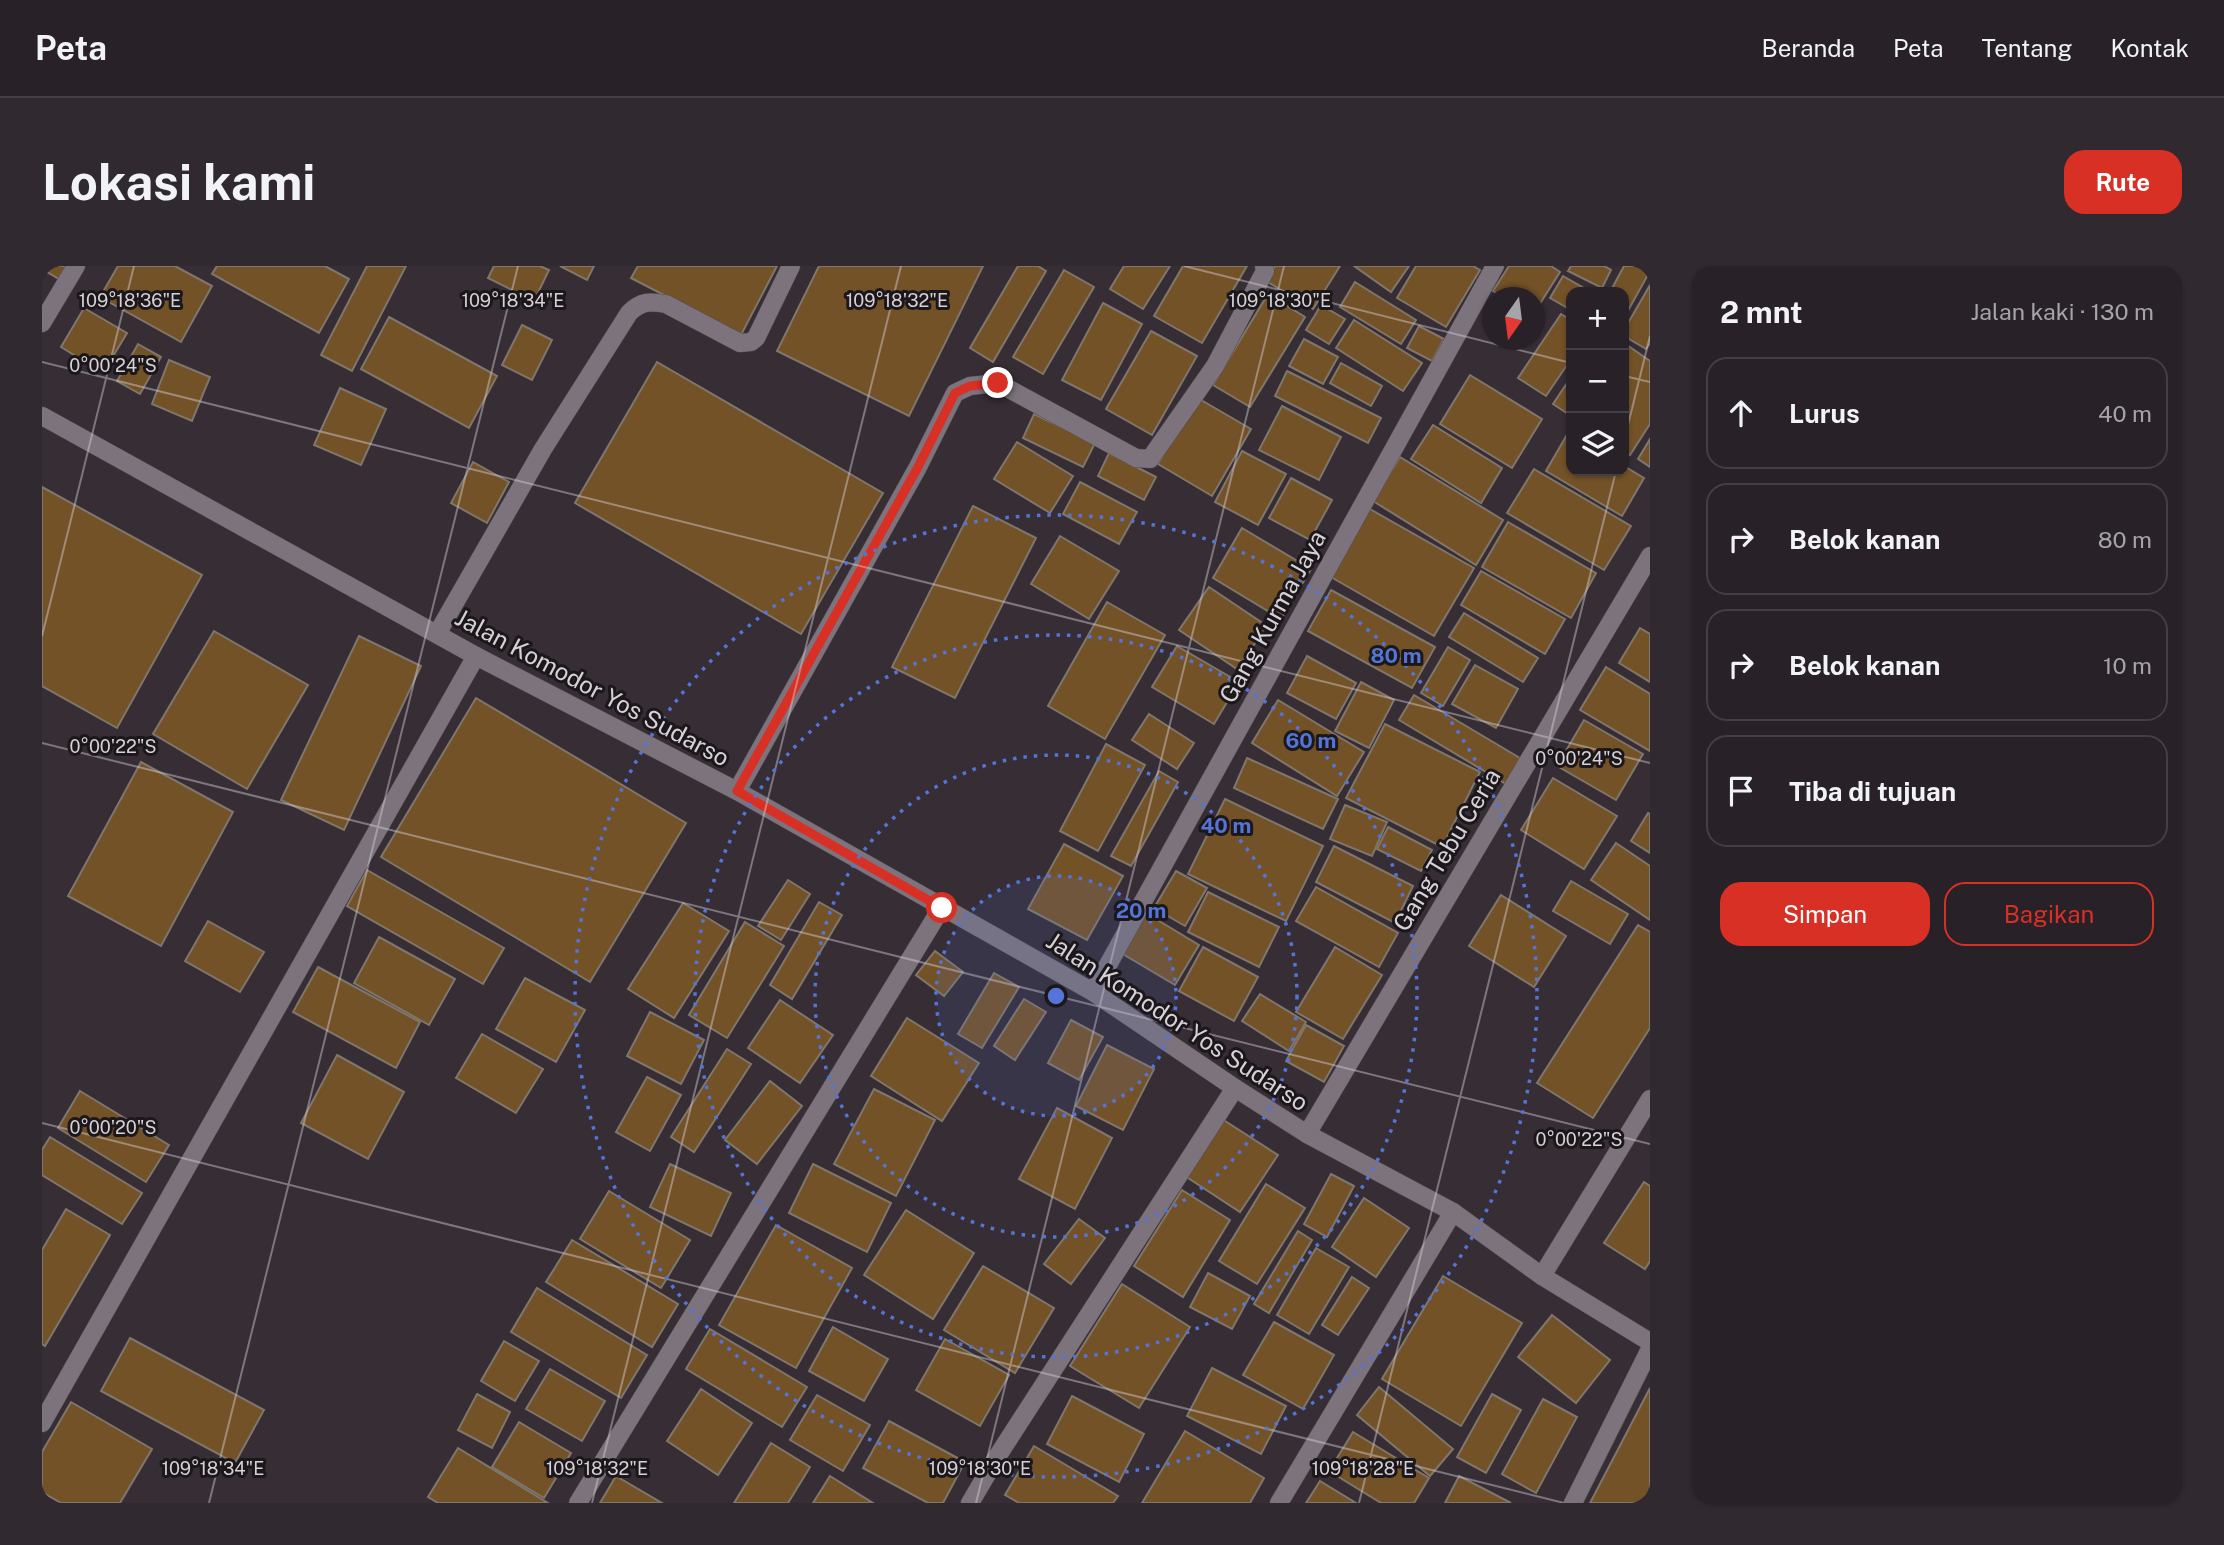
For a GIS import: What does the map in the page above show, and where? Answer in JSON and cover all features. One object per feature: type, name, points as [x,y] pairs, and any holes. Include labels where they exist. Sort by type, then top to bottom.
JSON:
[{"type":"street","points":[[42,323],[76,266]]},
{"type":"street","points":[[437,634],[543,449],[629,313],[637,305],[653,302],[666,304],[740,343],[751,342],[756,338],[791,266]]},
{"type":"street","name":"Gang Kurma Jaya","points":[[1093,992],[1495,266]]},
{"type":"street","points":[[737,791],[918,467],[955,393],[970,386],[998,383],[1136,458],[1150,459],[1215,366],[1266,268]]},
{"type":"street","name":"Jalan Komodor Yos Sudarso","points":[[42,416],[476,656],[737,791],[1093,992],[1235,1088],[1307,1133],[1453,1212],[1542,1276],[1650,1342]]},
{"type":"street","name":"Gang Tebu Ceria","points":[[1307,1133],[1650,556]]},
{"type":"street","points":[[42,1423],[476,656]]},
{"type":"street","points":[[578,1503],[942,908]]},
{"type":"street","points":[[970,1503],[1004,1445],[1235,1088]]},
{"type":"street","points":[[1542,1276],[1650,1099]]},
{"type":"street","points":[[1279,1503],[1453,1212]]},
{"type":"street","points":[[1573,1503],[1650,1349]]},
{"type":"building","points":[[42,266],[66,266],[59,279],[42,269]]},
{"type":"building","points":[[118,266],[175,266],[212,286],[181,342],[100,297]]},
{"type":"building","points":[[217,266],[325,266],[349,279],[319,333],[212,274]]},
{"type":"building","points":[[367,266],[406,266],[352,371],[321,355]]},
{"type":"building","points":[[494,266],[540,266],[549,270],[534,301],[488,278]]},
{"type":"building","points":[[560,266],[594,266],[587,280]]},
{"type":"building","points":[[638,266],[777,266],[741,335],[631,278]]},
{"type":"building","points":[[819,266],[983,266],[909,416],[777,351]]},
{"type":"building","points":[[1018,266],[1038,266],[1046,271],[993,362],[970,348]]},
{"type":"building","points":[[1124,266],[1170,266],[1143,309],[1110,289]]},
{"type":"building","points":[[1183,266],[1247,266],[1202,343],[1154,316]]},
{"type":"building","points":[[1275,266],[1340,266],[1313,309],[1266,281]]},
{"type":"building","points":[[1354,266],[1409,266],[1391,292]]},
{"type":"building","points":[[1416,266],[1473,266],[1480,270],[1446,327],[1397,298]]},
{"type":"building","points":[[1509,266],[1551,266],[1560,272],[1545,296],[1545,287],[1496,287]]},
{"type":"building","points":[[1571,266],[1604,266],[1611,270],[1602,287],[1568,271]]},
{"type":"building","points":[[1624,266],[1650,266],[1650,271],[1629,309],[1629,287],[1613,287]]},
{"type":"building","points":[[1064,270],[1094,287],[1043,374],[1013,357]]},
{"type":"building","points":[[1563,276],[1582,287],[1566,287],[1566,307],[1550,298]]},
{"type":"building","points":[[1355,282],[1416,320],[1401,344],[1340,307]]},
{"type":"building","points":[[1650,285],[1650,343],[1646,349],[1629,339],[1629,321]]},
{"type":"building","points":[[1268,294],[1305,317],[1250,407],[1213,385]]},
{"type":"building","points":[[1103,303],[1142,324],[1101,400],[1062,380]]},
{"type":"building","points":[[1321,305],[1345,319],[1329,344],[1306,330]]},
{"type":"building","points":[[84,308],[127,333],[103,373],[61,347]]},
{"type":"building","points":[[1561,314],[1566,317],[1566,366],[1546,396],[1518,378],[1537,350],[1545,350],[1545,338]]},
{"type":"building","points":[[389,317],[497,376],[469,428],[361,369]]},
{"type":"building","points":[[1354,320],[1422,363],[1403,391],[1336,348]]},
{"type":"building","points":[[522,325],[552,340],[532,380],[502,365]]},
{"type":"building","points":[[1419,326],[1444,339],[1432,361],[1407,348]]},
{"type":"building","points":[[1151,331],[1197,356],[1152,435],[1106,409]]},
{"type":"building","points":[[1304,339],[1338,357],[1323,384],[1289,366]]},
{"type":"building","points":[[138,344],[161,357],[140,394],[117,381]]},
{"type":"building","points":[[1629,346],[1650,361],[1650,424],[1630,455]]},
{"type":"building","points":[[169,360],[210,377],[192,421],[152,404]]},
{"type":"building","points":[[657,362],[883,493],[801,634],[575,503]]},
{"type":"building","points":[[1341,363],[1382,386],[1371,406],[1330,383]]},
{"type":"building","points":[[1287,371],[1381,418],[1368,443],[1275,396]]},
{"type":"building","points":[[1470,375],[1542,419],[1512,468],[1440,424]]},
{"type":"building","points":[[1566,384],[1566,413],[1553,404]]},
{"type":"building","points":[[340,388],[386,409],[361,465],[314,445]]},
{"type":"building","points":[[1196,397],[1251,429],[1212,496],[1158,464]]},
{"type":"building","points":[[1282,406],[1341,437],[1319,480],[1259,450]]},
{"type":"building","points":[[1034,414],[1095,443],[1083,467],[1023,438]]},
{"type":"building","points":[[1433,425],[1502,468],[1481,503],[1411,459]]},
{"type":"building","points":[[1566,436],[1566,476],[1629,476],[1629,469],[1644,478],[1622,516],[1546,471]]},
{"type":"building","points":[[1650,439],[1650,467],[1638,459]]},
{"type":"building","points":[[1017,442],[1073,476],[1050,513],[994,479]]},
{"type":"building","points":[[1242,451],[1286,474],[1258,525],[1215,502]]},
{"type":"building","points":[[1109,453],[1156,477],[1144,500],[1098,476]]},
{"type":"building","points":[[1400,457],[1503,520],[1476,565],[1373,501]]},
{"type":"building","points":[[473,462],[509,482],[487,523],[451,503]]},
{"type":"building","points":[[1534,469],[1631,526],[1604,570],[1507,513]]},
{"type":"building","points":[[1291,478],[1332,500],[1310,540],[1269,518]]},
{"type":"building","points":[[1080,482],[1137,512],[1119,544],[1063,514]]},
{"type":"building","points":[[42,487],[202,575],[117,728],[42,686]]},
{"type":"building","points":[[973,506],[1036,538],[955,698],[892,667]]},
{"type":"building","points":[[1368,508],[1474,568],[1434,636],[1329,576]]},
{"type":"building","points":[[1508,522],[1596,573],[1571,618],[1482,567]]},
{"type":"building","points":[[1242,528],[1311,569],[1281,619],[1213,578]]},
{"type":"building","points":[[1060,536],[1119,571],[1089,619],[1031,584]]},
{"type":"building","points":[[1481,571],[1565,619],[1545,654],[1461,605]]},
{"type":"building","points":[[1209,587],[1267,626],[1237,669],[1179,630]]},
{"type":"building","points":[[1331,590],[1435,647],[1412,688],[1308,631]]},
{"type":"building","points":[[1107,602],[1165,635],[1105,739],[1048,706]]},
{"type":"building","points":[[1464,613],[1538,658],[1523,682],[1449,637]]},
{"type":"building","points":[[1640,628],[1650,634],[1650,682],[1619,663]]},
{"type":"building","points":[[214,631],[308,685],[247,789],[153,734]]},
{"type":"building","points":[[359,636],[421,666],[344,830],[281,800]]},
{"type":"building","points":[[1177,646],[1239,682],[1214,724],[1152,687]]},
{"type":"building","points":[[1448,647],[1470,660],[1443,706],[1421,693]]},
{"type":"building","points":[[1307,656],[1356,683],[1336,719],[1287,693]]},
{"type":"building","points":[[1475,665],[1518,689],[1496,728],[1452,704]]},
{"type":"building","points":[[1606,667],[1650,694],[1650,751],[1580,710]]},
{"type":"building","points":[[1361,682],[1394,700],[1369,748],[1335,731]]},
{"type":"building","points":[[1414,695],[1520,758],[1506,784],[1399,720]]},
{"type":"building","points":[[476,698],[686,823],[590,982],[381,857]]},
{"type":"building","points":[[1278,700],[1364,752],[1337,796],[1252,743]]},
{"type":"building","points":[[1149,714],[1194,743],[1177,769],[1132,740]]},
{"type":"building","points":[[1584,720],[1643,754],[1616,800],[1557,766]]},
{"type":"building","points":[[1385,724],[1480,772],[1442,847],[1346,798]]},
{"type":"building","points":[[1106,744],[1145,765],[1098,851],[1060,831]]},
{"type":"building","points":[[1247,758],[1338,799],[1323,829],[1234,788]]},
{"type":"building","points":[[141,762],[233,812],[161,946],[68,896]]},
{"type":"building","points":[[1159,771],[1178,782],[1131,866],[1111,856]]},
{"type":"building","points":[[1553,778],[1617,816],[1584,869],[1521,830]]},
{"type":"building","points":[[1225,799],[1323,846],[1286,921],[1188,874]]},
{"type":"building","points":[[1345,805],[1387,822],[1372,856],[1330,839]]},
{"type":"building","points":[[1648,813],[1650,814],[1650,853],[1631,841]]},
{"type":"building","points":[[1388,827],[1432,850],[1421,871],[1377,849]]},
{"type":"building","points":[[1616,843],[1650,866],[1650,920],[1591,880]]},
{"type":"building","points":[[1064,844],[1123,876],[1087,940],[1028,909]]},
{"type":"building","points":[[1334,846],[1413,886],[1395,923],[1316,882]]},
{"type":"building","points":[[367,870],[504,948],[483,984],[347,906]]},
{"type":"building","points":[[1176,871],[1207,888],[1185,926],[1154,908]]},
{"type":"building","points":[[788,880],[810,894],[781,940],[758,926]]},
{"type":"building","points":[[1571,881],[1628,914],[1610,944],[1553,911]]},
{"type":"building","points":[[1316,887],[1398,933],[1379,967],[1296,921]]},
{"type":"building","points":[[1208,892],[1279,927],[1259,967],[1188,932]]},
{"type":"building","points":[[1501,895],[1566,936],[1534,987],[1469,946]]},
{"type":"building","points":[[819,902],[842,915],[792,999],[770,985]]},
{"type":"building","points":[[683,903],[729,931],[674,1018],[628,989]]},
{"type":"building","points":[[1146,913],[1199,945],[1175,985],[1121,953]]},
{"type":"building","points":[[208,921],[264,952],[240,992],[185,961]]},
{"type":"building","points":[[745,922],[784,946],[727,1038],[689,1015]]},
{"type":"building","points":[[1638,925],[1650,932],[1650,1028],[1593,1118],[1537,1083]]},
{"type":"building","points":[[379,937],[455,979],[429,1025],[354,983]]},
{"type":"building","points":[[1203,947],[1258,977],[1234,1021],[1179,991]]},
{"type":"building","points":[[1335,947],[1382,975],[1343,1039],[1296,1012]]},
{"type":"building","points":[[935,951],[963,972],[944,996],[916,975]]},
{"type":"building","points":[[318,967],[420,1022],[396,1068],[293,1012]]},
{"type":"building","points":[[994,973],[1019,987],[982,1048],[958,1034]]},
{"type":"building","points":[[525,978],[585,1010],[556,1062],[496,1029]]},
{"type":"building","points":[[1260,994],[1306,1022],[1289,1051],[1242,1021]]},
{"type":"building","points":[[1024,999],[1046,1012],[1015,1060],[994,1046]]},
{"type":"building","points":[[780,1000],[833,1035],[800,1083],[748,1048]]},
{"type":"building","points":[[650,1012],[704,1040],[681,1084],[627,1056]]},
{"type":"building","points":[[907,1018],[979,1063],[942,1121],[871,1076]]},
{"type":"building","points":[[1071,1020],[1103,1037],[1079,1080],[1048,1063]]},
{"type":"building","points":[[1306,1025],[1344,1046],[1324,1082],[1286,1061]]},
{"type":"building","points":[[482,1034],[543,1069],[516,1113],[456,1078]]},
{"type":"building","points":[[1107,1045],[1154,1069],[1123,1130],[1076,1106]]},
{"type":"building","points":[[727,1049],[751,1064],[694,1152],[671,1137]]},
{"type":"building","points":[[337,1055],[404,1092],[368,1159],[301,1123]]},
{"type":"building","points":[[647,1077],[681,1095],[650,1151],[616,1132]]},
{"type":"building","points":[[770,1081],[802,1106],[757,1164],[725,1140]]},
{"type":"building","points":[[874,1089],[935,1120],[896,1196],[834,1164]]},
{"type":"building","points":[[80,1091],[169,1145],[146,1182],[58,1128]]},
{"type":"building","points":[[1057,1108],[1112,1138],[1075,1209],[1019,1179]]},
{"type":"building","points":[[1222,1119],[1278,1155],[1240,1212],[1185,1176]]},
{"type":"building","points":[[50,1137],[142,1193],[122,1224],[42,1175],[42,1150]]},
{"type":"building","points":[[670,1164],[731,1193],[711,1236],[650,1207]]},
{"type":"building","points":[[813,1164],[891,1203],[867,1252],[789,1213]]},
{"type":"building","points":[[1331,1174],[1354,1186],[1327,1237],[1304,1224]]},
{"type":"building","points":[[1644,1182],[1650,1186],[1650,1261],[1645,1269],[1604,1243]]},
{"type":"building","points":[[1266,1184],[1305,1208],[1257,1284],[1219,1261]]},
{"type":"building","points":[[1182,1190],[1230,1220],[1183,1297],[1134,1266]]},
{"type":"building","points":[[609,1191],[690,1240],[661,1288],[580,1239]]},
{"type":"building","points":[[1364,1198],[1409,1228],[1376,1277],[1332,1247]]},
{"type":"building","points":[[66,1209],[110,1235],[45,1346],[42,1344],[42,1250]]},
{"type":"building","points":[[906,1210],[974,1253],[933,1319],[864,1275]]},
{"type":"building","points":[[1079,1219],[1105,1238],[1071,1284],[1044,1264]]},
{"type":"building","points":[[776,1225],[852,1268],[796,1368],[719,1325]]},
{"type":"building","points":[[1298,1231],[1312,1240],[1269,1313],[1254,1304]]},
{"type":"building","points":[[572,1240],[678,1304],[652,1347],[546,1282]]},
{"type":"building","points":[[1316,1248],[1349,1267],[1309,1334],[1277,1315]]},
{"type":"building","points":[[983,1266],[1054,1308],[1015,1373],[944,1330]]},
{"type":"building","points":[[1208,1273],[1250,1296],[1232,1329],[1190,1307]]},
{"type":"building","points":[[1443,1276],[1522,1323],[1461,1426],[1382,1379]]},
{"type":"building","points":[[1352,1277],[1369,1288],[1338,1335],[1322,1325]]},
{"type":"building","points":[[1122,1284],[1190,1327],[1139,1408],[1070,1366]]},
{"type":"building","points":[[537,1288],[647,1355],[621,1398],[511,1332]]},
{"type":"building","points":[[1552,1315],[1610,1360],[1576,1403],[1518,1357]]},
{"type":"building","points":[[1274,1322],[1334,1355],[1303,1409],[1243,1375]]},
{"type":"building","points":[[833,1327],[888,1359],[864,1401],[809,1371]]},
{"type":"building","points":[[710,1329],[807,1387],[782,1427],[686,1369]]},
{"type":"building","points":[[130,1338],[264,1410],[235,1463],[101,1391]]},
{"type":"building","points":[[945,1339],[1009,1375],[980,1426],[916,1390]]},
{"type":"building","points":[[504,1341],[539,1361],[515,1401],[481,1381]]},
{"type":"building","points":[[1212,1368],[1286,1406],[1261,1454],[1187,1416]]},
{"type":"building","points":[[550,1369],[605,1401],[582,1441],[526,1409]]},
{"type":"building","points":[[1379,1387],[1453,1449],[1430,1476],[1357,1415]]},
{"type":"building","points":[[1650,1388],[1650,1503],[1590,1503]]},
{"type":"building","points":[[701,1389],[752,1423],[718,1475],[667,1441]]},
{"type":"building","points":[[477,1394],[510,1412],[492,1448],[458,1430]]},
{"type":"building","points":[[1492,1394],[1521,1410],[1486,1473],[1457,1457]]},
{"type":"building","points":[[817,1395],[870,1425],[843,1471],[790,1440]]},
{"type":"building","points":[[1072,1396],[1144,1434],[1119,1482],[1047,1444]]},
{"type":"building","points":[[1543,1399],[1577,1417],[1536,1493],[1502,1474]]},
{"type":"building","points":[[71,1402],[152,1449],[120,1503],[61,1503],[42,1492],[42,1452]]},
{"type":"building","points":[[889,1421],[965,1462],[943,1503],[928,1503],[863,1468]]},
{"type":"building","points":[[519,1422],[571,1453],[544,1498],[492,1467]]},
{"type":"building","points":[[1185,1431],[1264,1478],[1250,1503],[1142,1503]]},
{"type":"building","points":[[1353,1432],[1429,1478],[1414,1503],[1381,1503],[1329,1471]]},
{"type":"building","points":[[771,1443],[810,1467],[788,1503],[734,1503]]},
{"type":"building","points":[[1034,1446],[1118,1496],[1113,1503],[1019,1503],[1005,1495]]},
{"type":"building","points":[[458,1448],[548,1503],[438,1503],[428,1497]]},
{"type":"building","points":[[616,1476],[662,1503],[600,1503]]},
{"type":"building","points":[[830,1476],[873,1503],[813,1503]]},
{"type":"building","points":[[1459,1476],[1511,1503],[1445,1503]]},
{"type":"building","points":[[1320,1481],[1356,1503],[1306,1503]]},
{"type":"route","points":[[942,908],[737,791],[918,467],[955,393],[970,386],[998,383]]}]
